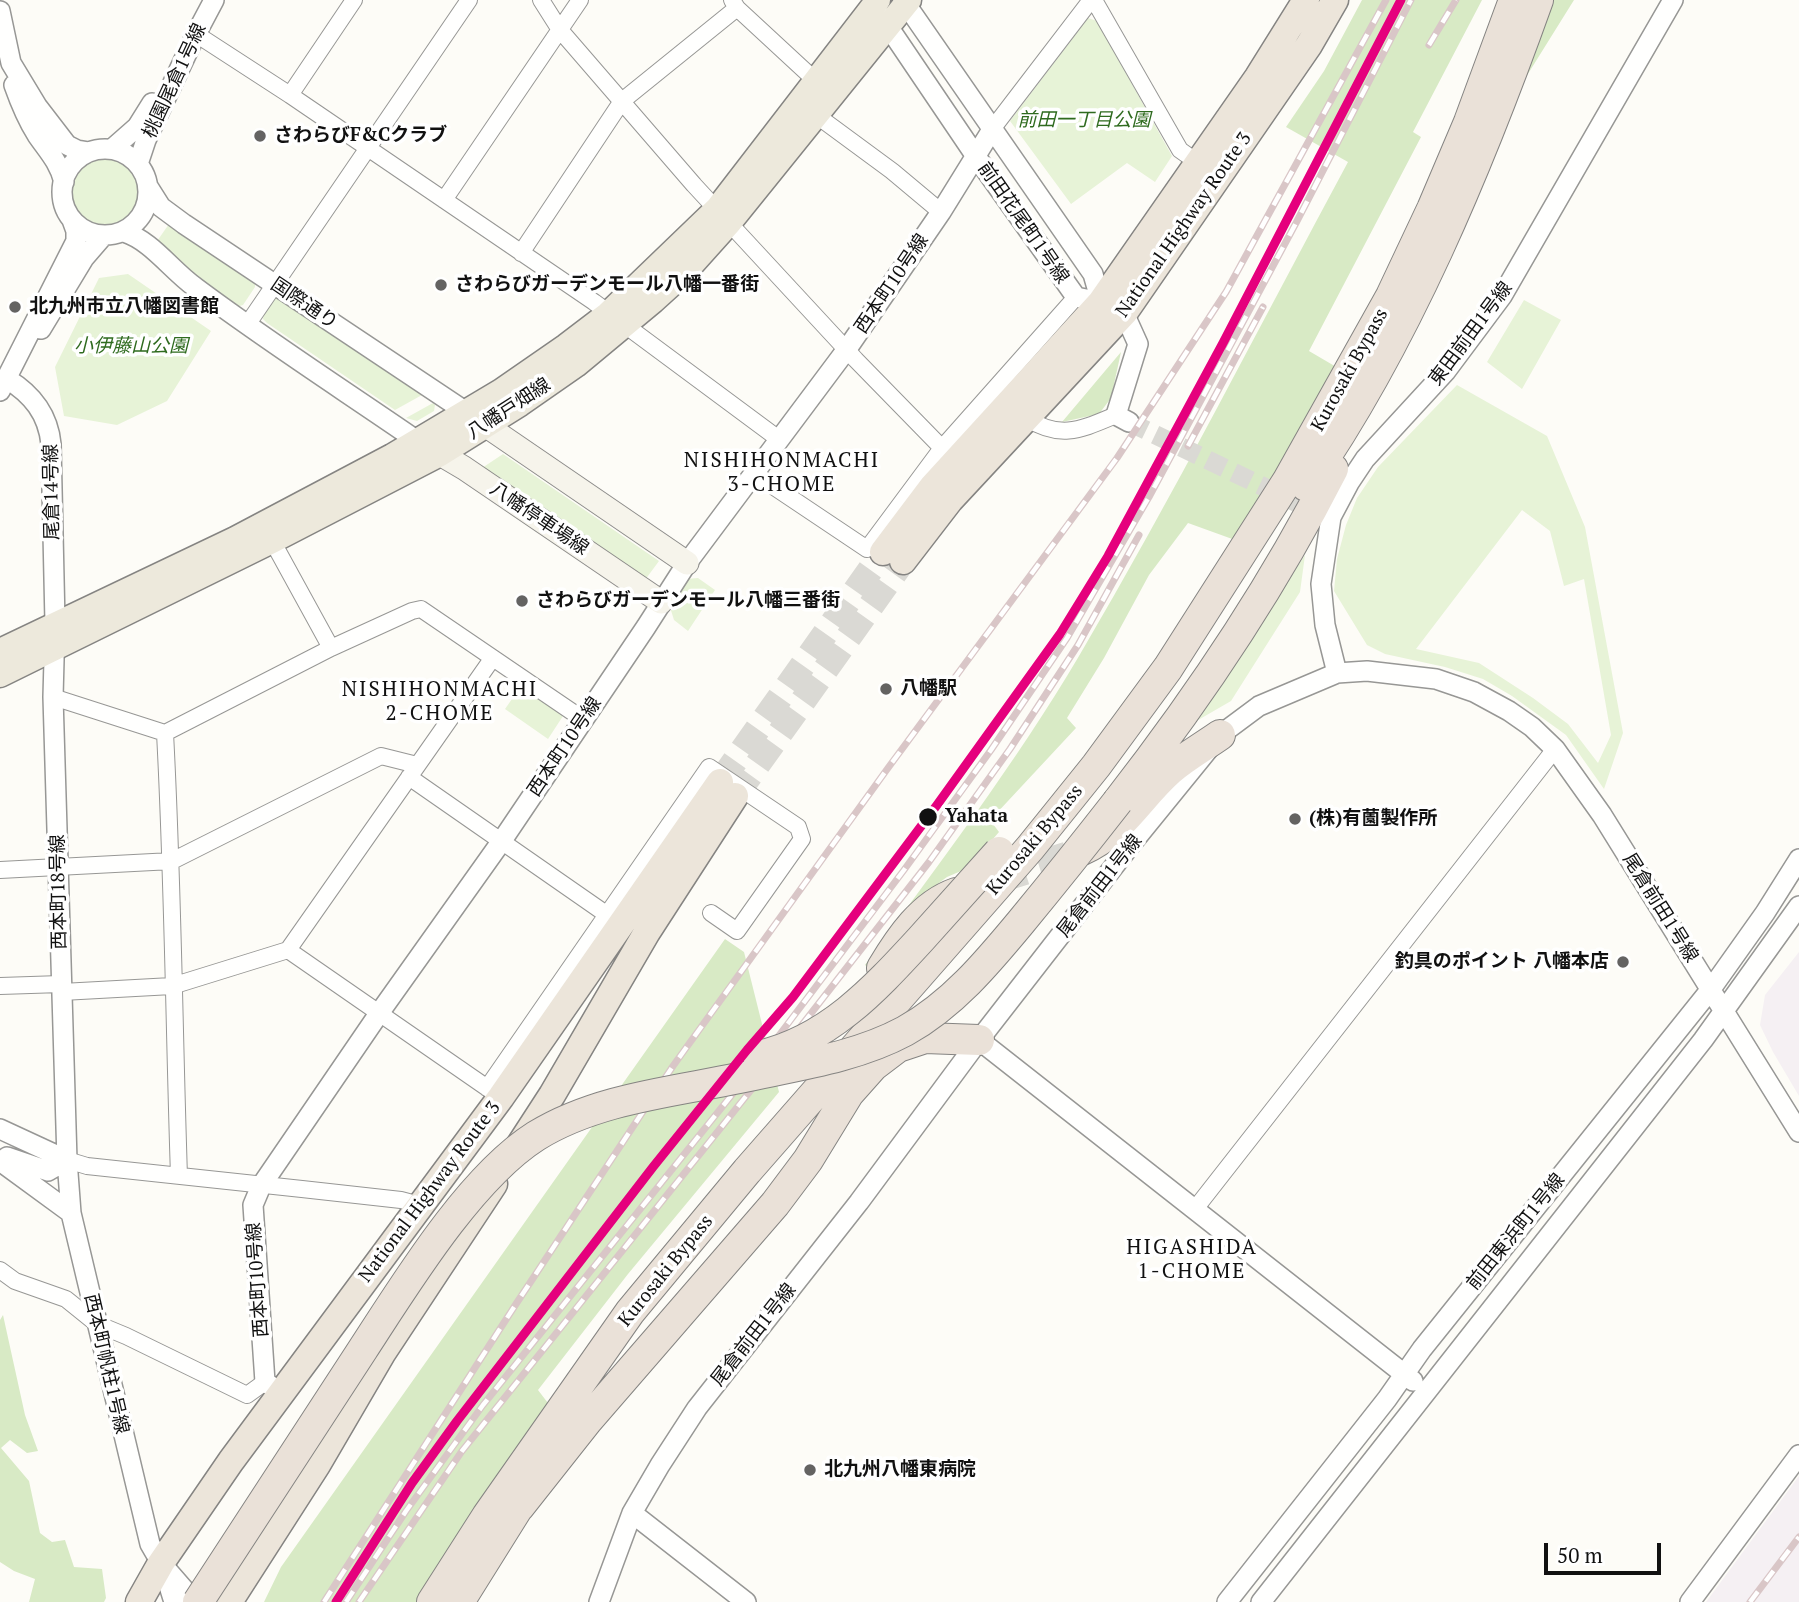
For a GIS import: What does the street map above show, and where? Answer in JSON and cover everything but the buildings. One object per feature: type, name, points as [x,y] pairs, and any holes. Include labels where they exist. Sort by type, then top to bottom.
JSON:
[{"type":"highway","name":"National Highway Route 3","points":[[1306,0],[1258,77],[1100,304],[1026,418],[950,500],[893,556],[932,488],[1100,304],[1309,45],[1335,0]]},
{"type":"highway","name":"Kurosaki Bypass","points":[[432,1602],[487,1516],[630,1312],[747,1171],[1021,858],[1096,766],[1168,668],[1288,480],[1391,296],[1469,122],[1514,0]]},
{"type":"highway","name":"Kurosaki Bypass","points":[[459,1602],[508,1521],[613,1366],[712,1239],[989,923],[1112,774],[1182,678],[1245,584],[1365,391],[1409,307],[1489,131],[1538,0]]},
{"type":"highway","points":[[197,1602],[394,1302],[471,1197],[504,1161],[558,1124],[598,1107],[839,1056],[902,1032],[947,1002],[975,975],[1064,871],[1118,802],[1182,716],[1278,570],[1371,394],[1409,307]]},
{"type":"highway","points":[[182,1602],[382,1294],[491,1153],[522,1129],[564,1105],[613,1088],[780,1052],[818,1033],[849,1012],[879,985],[999,852],[1155,662],[1288,480]]},
{"type":"highway","points":[[1069,856],[1093,846],[1122,824],[1170,771],[1220,735]]},
{"type":"highway","name":"National Highway Route 3","points":[[139,1602],[161,1563],[231,1461],[273,1388],[420,1205],[494,1092],[728,789],[552,1095],[383,1352],[317,1465],[229,1602]]},
{"type":"highway","points":[[630,1312],[691,1221],[847,1026],[891,953],[915,921],[943,897],[985,882]]},
{"type":"highway","points":[[508,1521],[587,1421],[775,1203],[808,1160],[849,1093],[873,1066],[898,1047],[925,1038],[979,1041]]},
{"type":"main road","name":"八幡戸畑線","points":[[267,532],[416,440],[520,404],[566,372],[616,319],[685,272],[875,1]]},
{"type":"main road","name":"八幡戸畑線","points":[[723,216],[816,115],[906,1]]},
{"type":"main road","name":"八幡戸畑線","points":[[0,676],[54,636],[267,532],[440,454],[476,419]]},
{"type":"main road","points":[[476,419],[687,563]]},
{"type":"main road","name":"八幡停車場線","points":[[416,440],[661,602]]},
{"type":"main road","name":"八幡戸畑線","points":[[0,650],[54,636]]},
{"type":"street","name":"桃園尾倉1号線","points":[[138,164],[146,140],[214,0]]},
{"type":"street","points":[[290,95],[354,0]]},
{"type":"street","points":[[247,325],[469,0]]},
{"type":"street","points":[[541,0],[560,30],[723,216],[942,448]]},
{"type":"street","points":[[444,200],[580,0]]},
{"type":"street","points":[[993,128],[1093,0],[1180,150],[1197,162]]},
{"type":"street","name":"東田前田1号線","points":[[1337,673],[1325,625],[1321,584],[1325,515],[1365,459],[1447,371],[1503,296],[1673,0]]},
{"type":"street","name":"前田花尾町1号線","points":[[875,1],[887,26],[975,156],[1100,304]]},
{"type":"street","name":"前田花尾町1号線","points":[[906,1],[1093,274],[1100,304]]},
{"type":"street","points":[[521,253],[622,101],[734,4],[817,82]]},
{"type":"street","points":[[0,11],[5,62],[23,109],[37,135],[55,157],[64,182]]},
{"type":"street","points":[[112,149],[137,127],[196,34],[290,95],[616,319],[780,440]]},
{"type":"street","points":[[5,62],[67,145],[89,152],[112,149],[130,156],[145,175],[149,188],[148,201],[143,214],[124,232],[103,236],[91,234],[72,220]]},
{"type":"street","points":[[816,115],[892,171],[941,212]]},
{"type":"street","name":"西本町10号線","points":[[273,1388],[253,1205],[261,1186],[501,842],[687,563],[847,349],[941,212],[993,128]]},
{"type":"street","points":[[3,385],[76,241],[76,231],[62,200],[64,182],[73,163],[89,152]]},
{"type":"street","name":"国際通り","points":[[149,188],[160,207],[476,419]]},
{"type":"street","points":[[124,232],[143,240],[192,285],[416,440]]},
{"type":"street","points":[[3,385],[57,307],[84,258],[103,236]]},
{"type":"street","points":[[755,474],[867,549],[942,448],[1100,304],[1138,344],[1122,419],[1057,432],[1042,428],[1026,418]]},
{"type":"street","name":"尾倉14号線","points":[[3,385],[24,390],[40,408],[50,430],[54,636]]},
{"type":"street","points":[[267,532],[331,648]]},
{"type":"street","points":[[53,697],[165,733],[331,648],[412,611],[421,610],[584,720]]},
{"type":"street","name":"西本町18号線","points":[[54,636],[53,697],[67,1160]]},
{"type":"street","points":[[0,986],[172,986],[288,950],[492,659]]},
{"type":"street","name":"尾倉前田1号線","points":[[599,1602],[632,1514],[697,1408],[859,1202],[1129,847],[1220,735],[1259,706],[1337,673],[1367,670],[1436,679],[1474,692],[1532,727],[1555,749],[1602,814],[1799,1132]]},
{"type":"street","points":[[165,733],[172,861],[172,986],[178,1176]]},
{"type":"street","points":[[1195,1209],[1555,749]]},
{"type":"street","points":[[0,870],[172,861],[381,756],[413,771],[501,842],[606,914]]},
{"type":"street","points":[[288,950],[494,1092],[606,914],[709,766],[798,827],[802,839],[737,931],[711,912]]},
{"type":"street","name":"前田東浜町1号線","points":[[1227,1602],[1711,989],[1765,914],[1799,859]]},
{"type":"street","name":"前田東浜町1号線","points":[[1261,1602],[1723,1012],[1799,906]]},
{"type":"street","points":[[979,1041],[1426,1391]]},
{"type":"street","points":[[44,1148],[56,1135],[66,1113]]},
{"type":"street","points":[[0,1129],[67,1160],[87,1166],[401,1200],[420,1205]]},
{"type":"street","points":[[0,1154],[27,1166],[48,1171],[67,1160]]},
{"type":"street","name":"西本町帆柱1号線","points":[[67,1160],[71,1213],[150,1544],[161,1563]]},
{"type":"street","points":[[0,1161],[71,1213]]},
{"type":"street","points":[[0,1270],[15,1280],[66,1298],[97,1324],[247,1395],[273,1388]]},
{"type":"street","points":[[1690,1602],[1799,1455]]},
{"type":"street","points":[[632,1514],[746,1602]]},
{"type":"street","points":[[161,1563],[197,1602]]},
{"type":"street","points":[[161,1563],[174,1602]]},
{"type":"shaded area","points":[[1799,952],[1799,1096],[1760,1025],[1765,995]]},
{"type":"shaded area","points":[[1799,1476],[1799,1602],[1706,1602]]},
{"type":"green space","points":[[1362,0],[1482,0],[1413,132],[1421,137],[1309,351],[1338,368],[1235,540],[1188,523],[1149,575],[1104,658],[1067,718],[1076,728],[994,816],[993,824],[999,832],[968,868],[947,877],[917,899],[871,970],[865,965],[1003,775],[1079,656],[1182,472],[1348,162],[1286,127],[1324,71]]},
{"type":"green space","points":[[1553,0],[1574,0],[1521,85]]},
{"type":"green space","name":"前田一丁目公園","points":[[1088,18],[1097,21],[1172,156],[1155,182],[1127,163],[1071,204],[1010,121]]},
{"type":"green space","points":[[105,159],[118,162],[129,169],[136,180],[139,193],[136,206],[129,217],[118,224],[105,227],[92,224],[81,217],[74,206],[71,193],[74,180],[81,169],[92,162]]},
{"type":"green space","points":[[169,224],[255,282],[255,287],[243,305],[233,308],[155,244]]},
{"type":"green space","name":"小伊藤山公園","points":[[128,274],[211,331],[167,401],[117,425],[64,416],[55,367],[99,278]]},
{"type":"green space","points":[[276,298],[284,299],[422,395],[395,410],[267,323],[263,319],[264,313]]},
{"type":"green space","points":[[1524,300],[1561,320],[1522,389],[1487,362]]},
{"type":"green space","points":[[1121,352],[1111,398],[1099,414],[1062,422]]},
{"type":"green space","points":[[1457,385],[1547,436],[1585,527],[1623,733],[1604,789],[1566,735],[1512,696],[1483,679],[1445,667],[1385,654],[1367,645],[1334,591],[1337,559],[1346,525],[1357,498],[1378,467]],"holes":[[[1522,510],[1550,531],[1564,586],[1584,579],[1611,735],[1598,763],[1568,724],[1479,663],[1416,649]]]},
{"type":"green space","points":[[433,403],[434,411],[417,421],[406,418]]},
{"type":"green space","points":[[503,454],[659,561],[645,580],[482,468]]},
{"type":"green space","points":[[1305,555],[1300,592],[1231,701],[1193,723]]},
{"type":"green space","points":[[698,578],[715,590],[688,631],[674,620],[669,604],[686,579]]},
{"type":"green space","points":[[521,686],[563,716],[548,739],[505,709]]},
{"type":"green space","points":[[725,939],[744,952],[779,1092],[628,1274],[538,1390],[551,1407],[419,1602],[264,1602],[281,1567]]},
{"type":"green space","points":[[3,1315],[25,1415],[38,1451],[27,1453],[10,1440],[1,1448],[29,1481],[40,1533],[52,1542],[65,1540],[74,1567],[102,1569],[106,1598],[104,1602],[29,1602],[35,1579],[0,1562],[0,1320]]},
{"type":"tunnel","points":[[1129,422],[1318,513]]},
{"type":"tunnel","points":[[720,782],[883,552]]},
{"type":"tunnel","points":[[735,796],[903,561]]},
{"type":"tunnel","points":[[996,879],[1069,856]]},
{"type":"railway","points":[[324,1602],[673,1066],[888,768],[1117,458],[1226,292],[1386,0]]},
{"type":"railway","points":[[346,1602],[406,1511],[483,1405],[771,1046],[904,870],[991,750],[1067,638],[1149,497],[1296,223],[1411,0]]},
{"type":"railway","points":[[1429,45],[1456,0]]},
{"type":"railway","points":[[1188,446],[1263,307]]},
{"type":"railway","points":[[359,1602],[462,1451],[763,1075],[929,862],[1010,749],[1078,645],[1139,535]]},
{"type":"railway","points":[[1750,1602],[1799,1537]]},
{"type":"transit line","points":[[336,1602],[412,1483],[457,1421],[653,1167],[793,997],[937,805],[1060,634],[1108,556],[1223,343],[1401,0]]},
{"type":"place","name":"さわらびF&Cクラブ","points":[[260,136]]},
{"type":"place","name":"さわらびガーデンモール八幡一番街","points":[[441,285]]},
{"type":"place","name":"北九州市立八幡図書館","points":[[15,307]]},
{"type":"place","name":"さわらびガーデンモール八幡三番街","points":[[522,601]]},
{"type":"place","name":"八幡駅","points":[[886,689]]},
{"type":"place","name":"Yahata","points":[[928,817]]},
{"type":"place","name":"(株)有薗製作所","points":[[1295,819]]},
{"type":"place","name":"釣具のポイント 八幡本店","points":[[1623,962]]},
{"type":"place","name":"北九州八幡東病院","points":[[810,1470]]},
{"type":"district","name":"NISHIHONMACHI 3-CHOME","points":[[782,473]]},
{"type":"district","name":"NISHIHONMACHI 2-CHOME","points":[[440,702]]},
{"type":"district","name":"HIGASHIDA 1-CHOME","points":[[1192,1260]]}]
